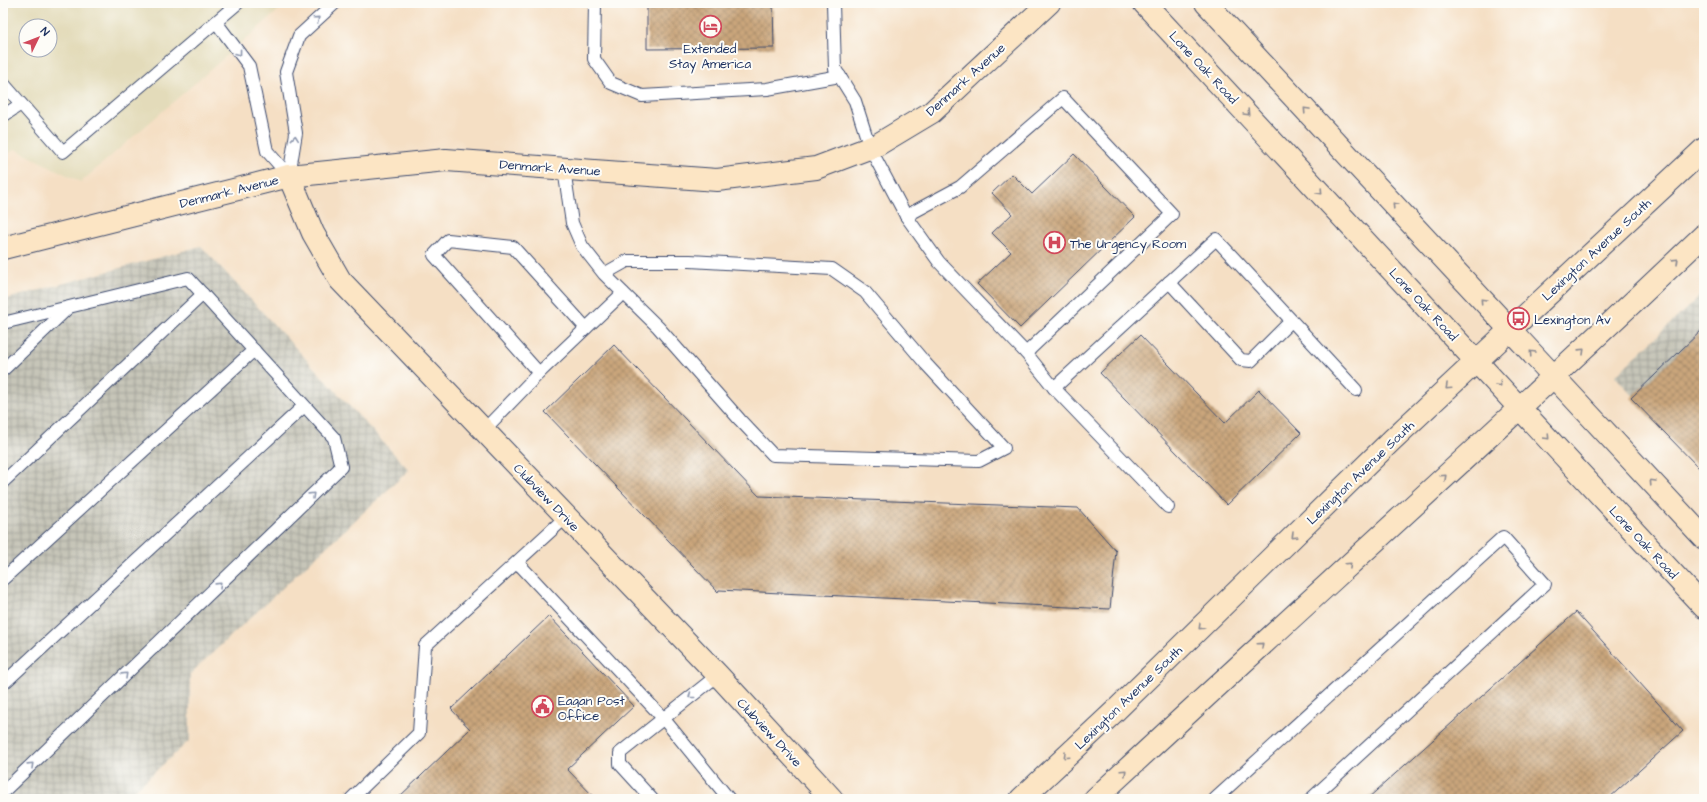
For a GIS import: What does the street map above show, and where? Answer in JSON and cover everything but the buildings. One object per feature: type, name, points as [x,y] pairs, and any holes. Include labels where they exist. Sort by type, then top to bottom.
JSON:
[{"type":"street","name":"Denmark Avenue","points":[[3,248],[289,176],[446,160],[717,180],[816,168],[870,148],[932,112],[1048,3]]},
{"type":"street","name":"Lone Oak Road","points":[[1144,3],[1704,607]]},
{"type":"street","points":[[1206,3],[1704,538]]},
{"type":"street","name":"Lexington Avenue South","points":[[1021,799],[1115,711],[1386,445],[1704,149]]},
{"type":"street","name":"Clubview Drive","points":[[289,176],[313,233],[340,280],[718,675],[832,799]]},
{"type":"street","points":[[1095,799],[1232,671],[1521,408],[1704,235]]},
{"type":"lane","points":[[3,83],[63,152],[238,3]]},
{"type":"lane","points":[[289,176],[296,133],[286,72],[299,36],[335,3]]},
{"type":"lane","points":[[594,3],[594,59],[611,83],[642,96],[767,89],[840,76]]},
{"type":"lane","points":[[833,3],[835,69],[855,101],[870,148],[906,216],[939,262],[1026,353],[1054,388],[1168,507]]},
{"type":"lane","points":[[216,22],[249,66],[267,151],[289,176]]},
{"type":"lane","points":[[906,216],[960,187],[1063,98],[1172,214],[1026,353]]},
{"type":"lane","points":[[3,116],[21,104]]},
{"type":"lane","points":[[564,168],[572,223],[582,246],[604,274],[658,327],[773,455],[979,461],[1004,448],[926,364],[865,292],[832,269],[690,261],[627,261],[604,274]]},
{"type":"lane","points":[[1054,388],[1216,239],[1356,390]]},
{"type":"lane","points":[[539,373],[434,255],[448,240],[513,247],[586,328]]},
{"type":"lane","points":[[3,323],[188,278],[334,438],[341,467],[3,792]]},
{"type":"lane","points":[[1169,282],[1241,360],[1251,361],[1292,321]]},
{"type":"lane","points":[[484,430],[539,373],[623,293]]},
{"type":"lane","points":[[3,482],[203,294]]},
{"type":"lane","points":[[3,370],[69,307]]},
{"type":"lane","points":[[3,579],[254,350]]},
{"type":"lane","points":[[3,684],[304,406]]},
{"type":"lane","points":[[351,799],[419,733],[425,646],[566,516]]},
{"type":"lane","points":[[1215,799],[1503,537],[1545,584],[1311,799]]},
{"type":"lane","points":[[517,562],[663,718],[728,799]]},
{"type":"lane","points":[[652,799],[620,764],[620,753],[718,675]]},
{"type":"shaded area","points":[[3,3],[287,3],[81,182],[15,149],[3,158]]},
{"type":"shaded area","points":[[201,246],[409,470],[190,674],[190,740],[125,799],[3,799],[3,300]]},
{"type":"shaded area","points":[[1704,292],[1704,472],[1615,376]]},
{"type":"place","name":"Extended Stay America","points":[[710,26]]},
{"type":"place","name":"The Urgency Room","points":[[1055,243]]},
{"type":"place","name":"Lexington Av","points":[[1519,319]]},
{"type":"place","name":"Eagan Post Office","points":[[542,707]]}]
